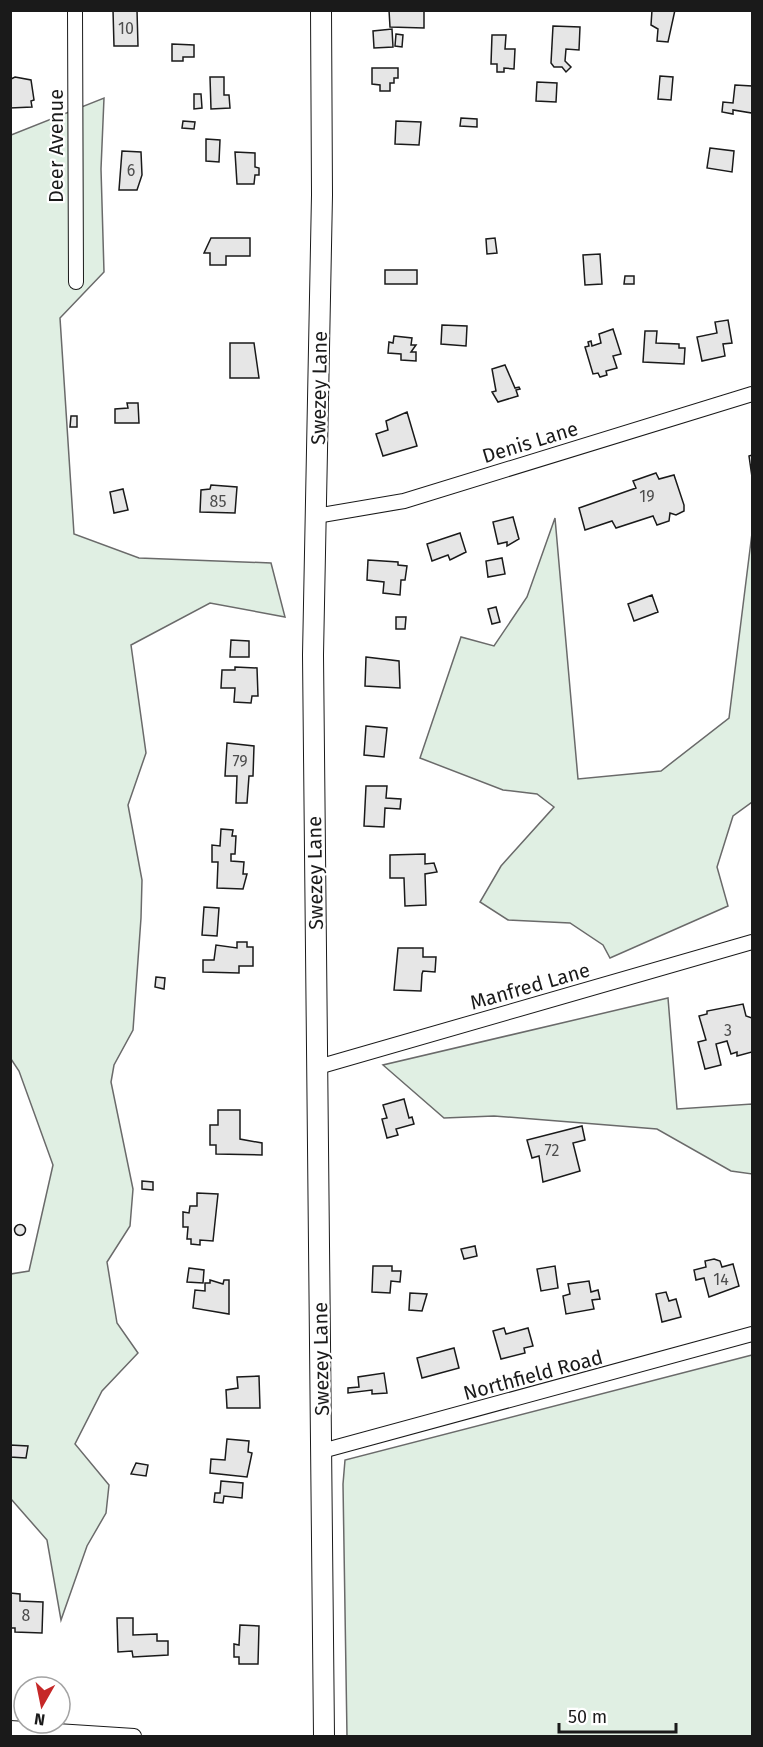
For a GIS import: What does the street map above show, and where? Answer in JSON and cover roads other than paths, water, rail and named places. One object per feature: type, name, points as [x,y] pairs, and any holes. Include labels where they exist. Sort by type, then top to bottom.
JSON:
[{"type":"street","name":"Deer Avenue","points":[[75,10],[76,282]]},
{"type":"street","name":"Swezey Lane","points":[[321,10],[322,195],[313,666],[324,1737]]},
{"type":"street","name":"Denis Lane","points":[[316,516],[404,501],[753,394]]},
{"type":"street","name":"Manfred Lane","points":[[318,1067],[753,942]]},
{"type":"street","name":"Northfield Road","points":[[322,1451],[753,1334]]},
{"type":"street","points":[[10,1728],[134,1737]]}]
